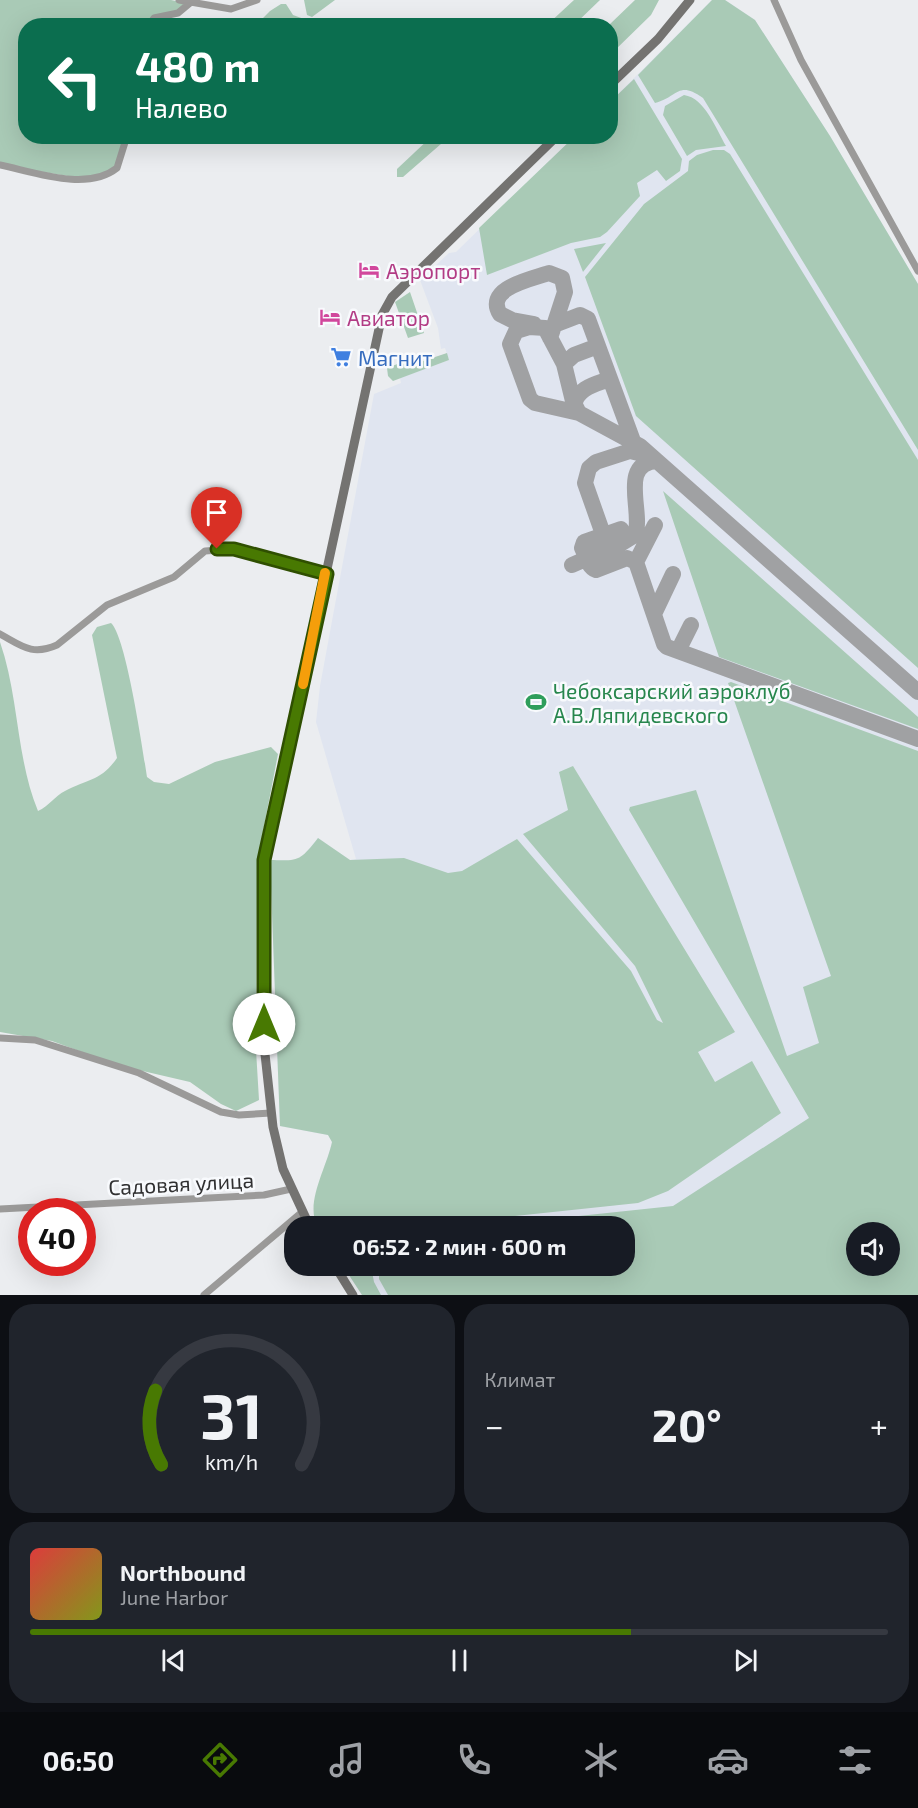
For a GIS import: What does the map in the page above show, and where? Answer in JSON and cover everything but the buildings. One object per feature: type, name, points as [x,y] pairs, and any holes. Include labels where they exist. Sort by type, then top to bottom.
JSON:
[{"type":"street","points":[[179,0],[231,9],[257,0]]},
{"type":"street","points":[[618,77],[658,39],[690,0]]},
{"type":"street","points":[[774,0],[801,60],[918,271]]},
{"type":"street","points":[[154,18],[178,13],[190,3]]},
{"type":"street","points":[[0,165],[49,175],[94,179],[117,168],[124,144]]},
{"type":"street","points":[[303,1216],[277,1148],[271,1113],[264,1045],[264,860],[386,304],[549,144]]},
{"type":"street","points":[[0,634],[26,648],[46,650],[57,645],[118,599],[174,577],[199,555],[217,549],[234,549],[327,574]]},
{"type":"street","points":[[0,1038],[35,1040],[139,1073],[221,1112],[239,1115],[271,1113]]},
{"type":"street","name":"Садовая улица","points":[[0,1209],[264,1195],[291,1189]]},
{"type":"street","points":[[204,1295],[301,1213]]},
{"type":"street","points":[[341,1276],[353,1295]]},
{"type":"shaded area","points":[[712,0],[725,0],[755,20],[830,136],[918,284],[918,1295],[362,1295],[350,1276],[635,1276],[635,1216],[314,1216],[314,1204],[332,1142],[328,1135],[280,1126],[270,860],[296,861],[318,838],[350,860],[356,859],[316,722],[320,686],[374,394],[401,383],[400,378],[449,360],[445,348],[441,349],[438,328],[420,280],[449,253],[456,252],[567,144],[618,144],[618,94]]},
{"type":"green space","points":[[0,0],[171,0],[185,3],[182,9],[160,14],[155,18],[18,18],[18,144],[123,144],[119,160],[111,172],[80,178],[0,165]]},
{"type":"green space","points":[[304,0],[335,0],[312,17],[307,15]]},
{"type":"green space","points":[[574,0],[600,0],[581,18],[555,18]]},
{"type":"green space","points":[[635,0],[659,0],[651,15],[618,47],[616,18]]},
{"type":"green space","points":[[712,0],[725,0],[755,20],[830,136],[918,284],[918,450],[703,98],[688,90],[683,90],[655,103],[638,75]]},
{"type":"green space","points":[[281,4],[286,4],[293,15],[301,18],[263,18]]},
{"type":"green space","points":[[634,79],[682,159],[680,171],[666,181],[657,170],[637,183],[640,196],[600,237],[571,243],[487,275],[479,228],[567,144],[618,144],[618,94]]},
{"type":"green space","points":[[684,95],[691,97],[704,108],[726,146],[696,150],[687,156],[663,115],[665,106]]},
{"type":"green space","points":[[424,144],[441,144],[403,177],[397,177],[397,169]]},
{"type":"green space","points":[[713,150],[724,150],[730,154],[918,460],[918,668],[636,416],[585,277],[644,204],[688,171],[689,161],[697,155]]},
{"type":"green space","points":[[606,243],[583,272],[574,249]]},
{"type":"green space","points":[[410,292],[424,333],[408,338],[395,302]]},
{"type":"green space","points":[[447,353],[449,360],[393,381],[388,376],[387,368],[413,358],[414,364]]},
{"type":"green space","points":[[663,491],[918,717],[918,729],[719,657]]},
{"type":"green space","points":[[111,623],[117,632],[128,671],[147,777],[154,782],[169,784],[215,762],[271,747],[278,754],[257,863],[256,1050],[259,1100],[236,1111],[221,1104],[190,1082],[117,1065],[52,1041],[0,1032],[0,642],[11,684],[25,770],[38,811],[65,791],[100,775],[117,758],[92,635],[97,627]]},
{"type":"green space","points":[[731,682],[918,751],[918,1295],[388,1295],[379,1276],[635,1276],[635,1216],[579,1216],[673,1206],[809,1118],[629,810],[630,807],[696,790],[787,1056],[819,1043],[803,987],[831,976],[728,683]]},
{"type":"green space","points":[[573,766],[735,1032],[698,1052],[715,1082],[752,1061],[781,1113],[668,1191],[638,1203],[516,1216],[314,1216],[315,1197],[332,1142],[328,1135],[280,1126],[270,860],[298,858],[318,838],[350,860],[404,858],[448,873],[462,871],[517,839],[631,971],[657,1020],[663,1023],[635,966],[523,834],[568,810],[559,772]]},
{"type":"green space","points":[[350,1276],[373,1276],[381,1295],[362,1295]]},
{"type":"taxiway","points":[[534,324],[512,320],[500,314],[497,305],[499,297],[512,286],[549,273],[562,278],[565,292],[550,338]]},
{"type":"taxiway","points":[[554,325],[580,315],[588,319],[633,441]]},
{"type":"taxiway","points":[[579,413],[535,403],[530,399],[510,344],[516,331],[529,327],[545,328],[564,364],[573,401],[579,413],[640,446],[918,692]]},
{"type":"taxiway","points":[[564,364],[574,355],[598,346]]},
{"type":"taxiway","points":[[574,406],[578,395],[583,391],[610,379]]},
{"type":"taxiway","points":[[651,456],[630,451],[596,462],[589,468],[585,483],[603,534],[609,540],[622,543],[635,535],[637,526],[635,479],[638,470],[645,464],[657,461]]},
{"type":"taxiway","points":[[636,562],[655,525]]},
{"type":"taxiway","points":[[572,565],[622,543],[624,536],[621,529],[584,542],[583,551],[586,558],[588,561],[589,564],[596,570],[627,558],[636,562],[667,647],[918,739]]},
{"type":"taxiway","points":[[654,614],[673,574]]},
{"type":"taxiway","points":[[681,652],[681,645],[691,625]]},
{"type":"slow traffic","points":[[303,684],[327,574],[325,573]]},
{"type":"place","name":"Аэропорт","points":[[369,270]]},
{"type":"place","name":"Авиатор","points":[[330,317]]},
{"type":"place","name":"Магнит","points":[[341,357]]},
{"type":"place","name":"Чебоксарский аэроклуб А.В.Ляпидевского","points":[[536,702]]},
{"type":"route","points":[[217,549],[234,549],[327,574],[264,860],[264,1024]]}]
